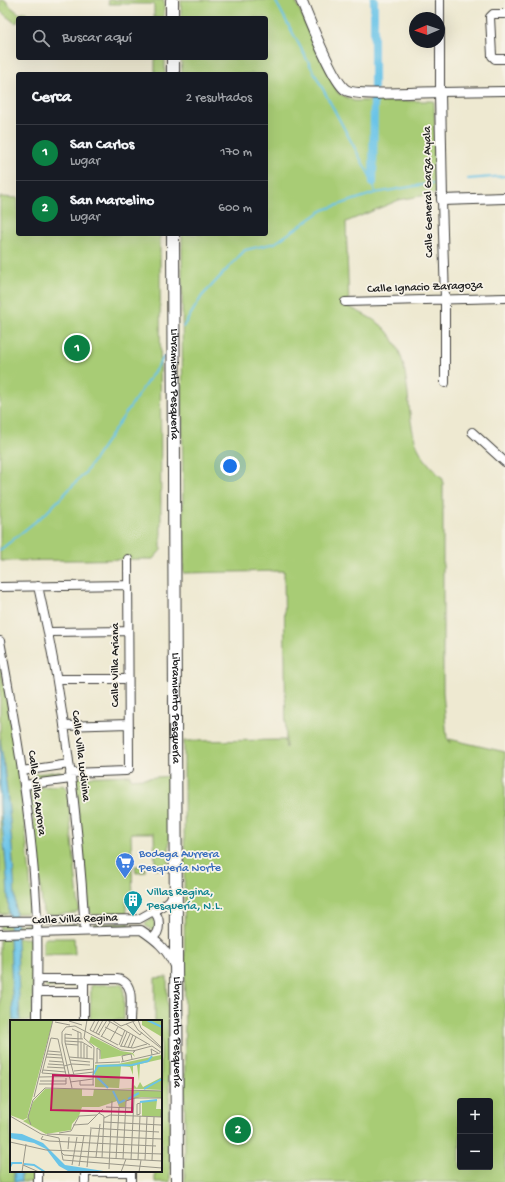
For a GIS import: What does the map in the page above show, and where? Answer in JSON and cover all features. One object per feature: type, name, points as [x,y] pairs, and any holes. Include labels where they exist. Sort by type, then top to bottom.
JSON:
[{"type":"main road","points":[[172,0],[172,16]]},
{"type":"main road","points":[[172,60],[173,72]]},
{"type":"main road","name":"Libramiento Pesquería","points":[[173,236],[177,888],[177,1182]]},
{"type":"street","points":[[301,0],[330,66],[344,90],[360,94],[505,91]]},
{"type":"street","name":"Calle General Garza Ayala","points":[[440,0],[440,92],[445,299],[445,383]]},
{"type":"street","points":[[505,14],[493,14],[490,17],[492,56],[495,59],[505,59]]},
{"type":"street","points":[[442,200],[505,198]]},
{"type":"street","name":"Calle Ignacio Zaragoza","points":[[345,302],[505,298]]},
{"type":"street","points":[[472,432],[505,462]]},
{"type":"street","name":"Calle Villa Ariana","points":[[70,772],[128,770],[128,559]]},
{"type":"street","points":[[0,587],[128,584]]},
{"type":"street","name":"Calle Villa Ludivina","points":[[38,586],[49,632],[64,726],[79,851],[85,931]]},
{"type":"street","points":[[49,632],[128,631]]},
{"type":"street","name":"Calle Villa Aurora","points":[[0,641],[24,784],[30,837],[37,927],[37,1020]]},
{"type":"street","points":[[57,679],[128,678]]},
{"type":"street","points":[[64,726],[128,724]]},
{"type":"street","points":[[22,771],[70,772]]},
{"type":"street","points":[[24,784],[70,772]]},
{"type":"street","name":"Calle Villa Regina","points":[[0,934],[22,934],[37,927],[84,920],[139,919],[164,905],[170,900],[177,888]]},
{"type":"street","points":[[164,905],[168,904],[172,906],[177,918]]},
{"type":"street","points":[[150,936],[157,935],[158,932],[158,917],[156,914],[150,914],[142,920],[141,928],[150,936],[162,946],[171,958],[176,974]]},
{"type":"street","name":"Calle Villa Regina","points":[[0,921],[23,921],[37,927],[85,931],[139,930],[150,936]]},
{"type":"street","points":[[162,946],[170,946],[177,935]]},
{"type":"street","points":[[84,979],[84,1020]]},
{"type":"street","points":[[38,986],[84,979],[120,979],[127,984],[130,990],[130,1020]]},
{"type":"street","points":[[38,986],[84,992]]},
{"type":"green space","points":[[0,0],[5,0],[20,14],[25,12],[28,16],[16,16],[15,23],[0,11]]},
{"type":"green space","points":[[108,0],[164,0],[164,16],[154,16],[154,4],[109,4]]},
{"type":"green space","points":[[181,0],[295,0],[338,93],[354,101],[434,101],[437,193],[399,200],[346,222],[349,307],[377,322],[392,337],[404,366],[412,428],[416,443],[424,458],[443,479],[443,692],[447,738],[451,743],[449,739],[505,752],[505,1182],[185,1182],[184,741],[285,740],[286,748],[284,571],[183,573],[182,236],[268,236],[268,72],[182,72],[181,60],[268,60],[268,16],[181,16]]},
{"type":"green space","points":[[155,60],[165,60],[165,72],[155,72]]},
{"type":"green space","points":[[0,197],[16,198],[16,236],[160,236],[161,550],[153,559],[0,561]]},
{"type":"green space","points":[[0,661],[11,722],[24,814],[32,907],[27,913],[0,914]]},
{"type":"green space","points":[[60,771],[63,774],[61,776],[33,778],[34,774]]},
{"type":"green space","points":[[130,775],[131,779],[170,776],[169,869],[155,869],[154,833],[131,833],[133,900],[126,901],[127,913],[93,915],[89,911],[75,781],[79,777]]},
{"type":"green space","points":[[62,785],[67,788],[79,910],[75,913],[46,915],[43,912],[30,792],[31,788]]},
{"type":"green space","points":[[135,866],[145,866],[145,872],[136,873]]},
{"type":"green space","points":[[154,918],[154,932],[145,925],[146,922]]},
{"type":"green space","points":[[129,923],[129,926],[93,925],[94,924]]},
{"type":"green space","points":[[29,924],[31,927],[29,929],[0,929],[0,925]]},
{"type":"green space","points":[[78,924],[78,926],[49,926]]},
{"type":"green space","points":[[26,938],[30,939],[32,942],[33,1020],[10,1020],[10,1172],[34,1172],[34,1182],[0,1182],[0,939]]},
{"type":"green space","points":[[46,938],[74,938],[75,954],[43,955],[43,941]]},
{"type":"green space","points":[[167,977],[170,1182],[155,1182],[155,1172],[162,1172],[162,1020],[155,1020],[155,978]]},
{"type":"green space","points":[[47,984],[76,984],[75,986],[47,987],[45,985]]},
{"type":"green space","points":[[121,984],[124,988],[124,1020],[90,1020],[91,986]]},
{"type":"water","points":[[0,739],[12,844],[20,1020],[13,1020],[9,912],[0,804]]},
{"type":"water","points":[[14,1172],[21,1172],[21,1182],[14,1182]]},
{"type":"waterway","points":[[183,327],[202,296],[245,250],[275,243],[323,210],[375,193],[373,182],[275,0]]},
{"type":"waterway","points":[[374,0],[374,87]]},
{"type":"waterway","points":[[373,182],[374,100]]},
{"type":"waterway","points":[[468,179],[505,176]]},
{"type":"waterway","points":[[375,193],[433,183]]},
{"type":"waterway","points":[[0,550],[46,513],[85,473],[164,357]]},
{"type":"place","name":"San Carlos","points":[[77,348]]},
{"type":"place","name":"Bodega Aurrera Pesquería Norte","points":[[125,879]]},
{"type":"place","name":"Villas Regina, Pesquería, N.L.","points":[[133,917]]},
{"type":"place","name":"San Marcelino","points":[[238,1130]]}]
